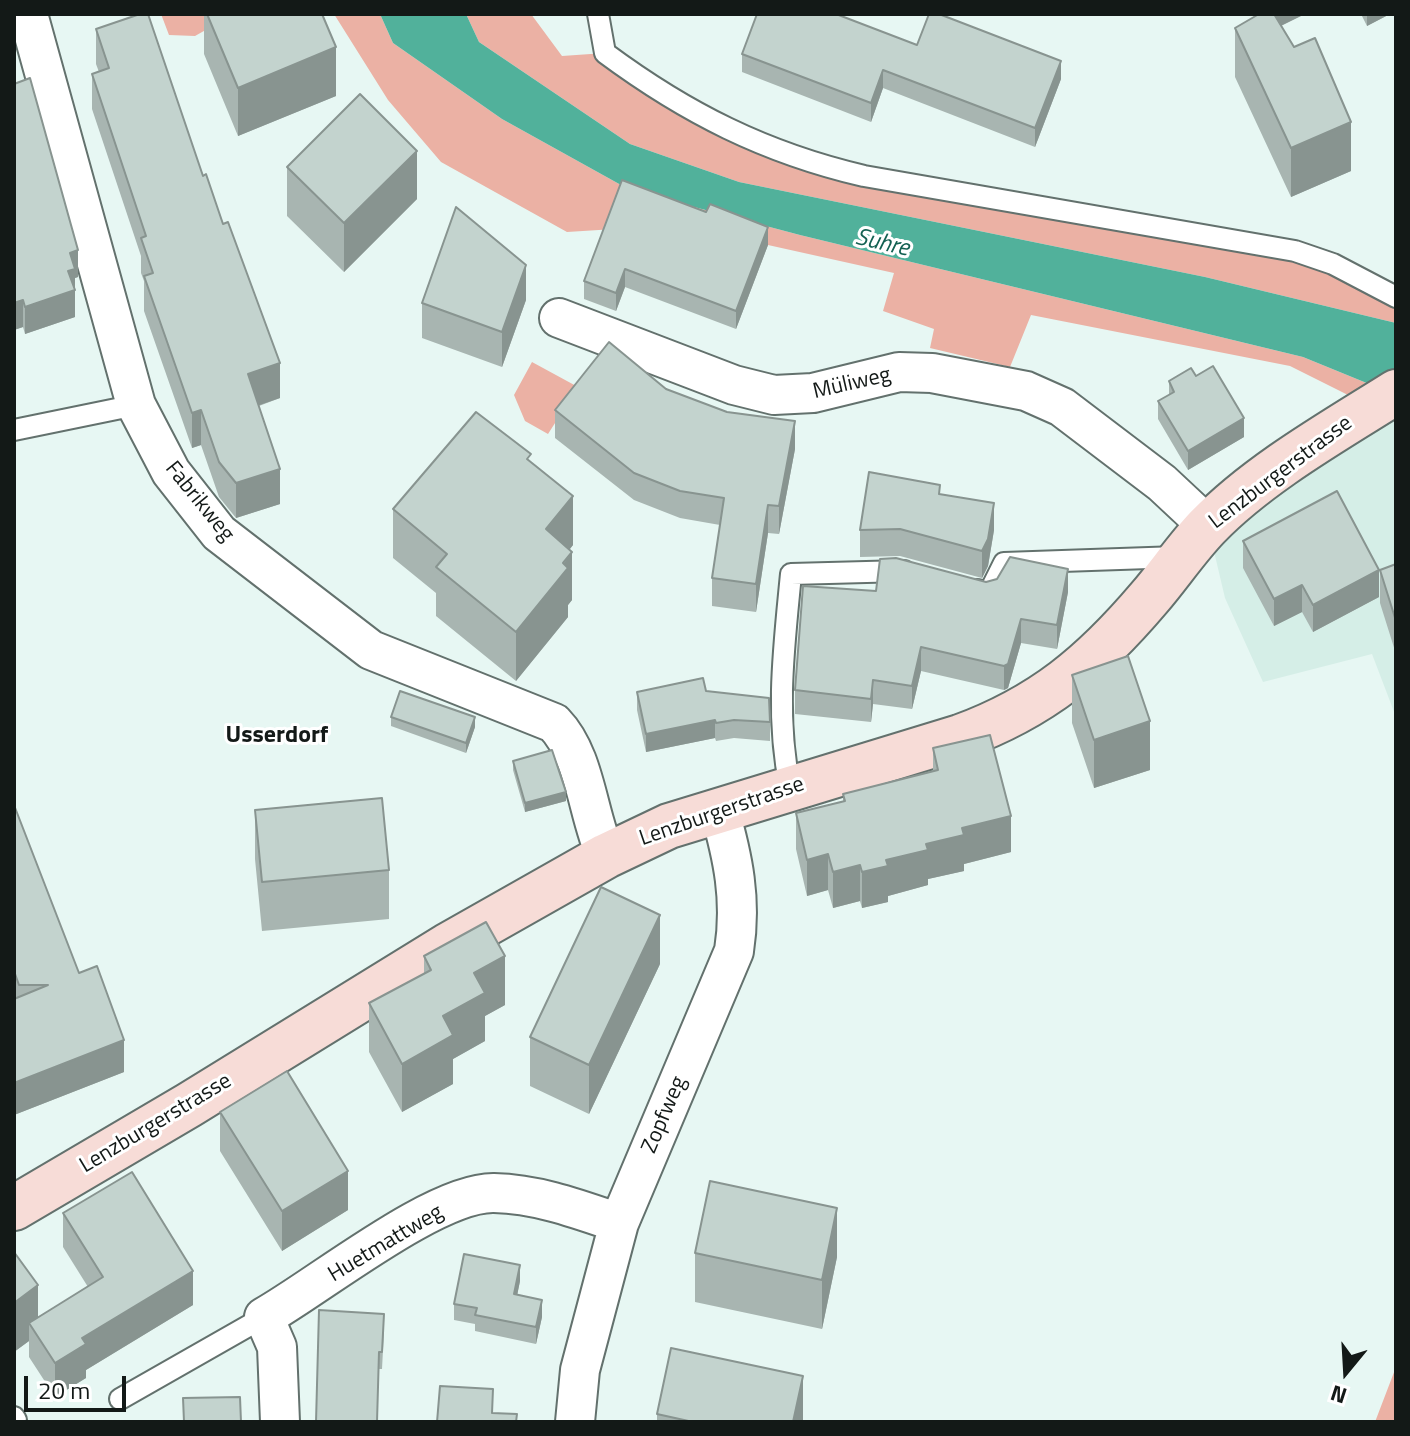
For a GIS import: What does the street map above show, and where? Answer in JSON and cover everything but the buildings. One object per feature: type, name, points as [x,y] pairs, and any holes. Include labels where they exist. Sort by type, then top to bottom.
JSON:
[{"type":"main road","name":"Lenzburgerstrasse","points":[[14,1208],[447,946],[606,856],[669,826],[719,809],[1000,723],[1040,701],[1082,670],[1195,542],[1269,477],[1384,399]]},
{"type":"street","name":"Fabrikweg","points":[[28,14],[136,405],[171,472],[219,533],[371,650],[554,723],[570,740],[592,825],[606,856]]},
{"type":"street","name":"Müliweg","points":[[559,318],[734,385],[774,395],[813,393],[899,372],[932,373],[1026,391],[1062,407],[1162,483],[1195,542]]},
{"type":"street","name":"Zopfweg","points":[[575,1422],[580,1370],[619,1223],[734,951],[737,884],[719,809]]},
{"type":"street","name":"Huetmattweg","points":[[264,1317],[412,1224],[454,1203],[492,1193],[549,1200],[619,1223]]},
{"type":"street","points":[[264,1317],[277,1347],[280,1422]]},
{"type":"lane","points":[[598,14],[605,53],[665,97],[807,163],[864,176],[1295,251],[1333,264],[1396,297]]},
{"type":"lane","points":[[14,430],[136,405]]},
{"type":"lane","points":[[958,585],[989,593],[1004,563],[1195,542]]},
{"type":"lane","points":[[790,787],[783,751],[780,698],[791,574],[897,569],[928,577]]},
{"type":"lane","points":[[120,1399],[264,1317]]},
{"type":"shaded area","points":[[161,14],[234,14],[195,36],[169,35]]},
{"type":"shaded area","points":[[334,14],[380,14],[393,43],[502,119],[630,190],[800,235],[1303,357],[1396,395],[1396,419],[1290,366],[1031,315],[1010,367],[930,348],[934,329],[883,311],[894,273],[768,245],[710,223],[567,232],[441,162],[388,100]]},
{"type":"shaded area","points":[[466,14],[531,14],[562,56],[605,53],[665,97],[868,181],[1319,265],[1396,307],[1396,323],[1205,277],[739,182],[630,144],[479,42]]},
{"type":"shaded area","points":[[532,362],[578,387],[548,434],[525,421],[514,395]]},
{"type":"shaded area","points":[[1372,407],[1396,419],[1396,717],[1372,654],[1263,682],[1225,598],[1208,526]]},
{"type":"shaded area","points":[[1396,1367],[1396,1422],[1375,1422]]},
{"type":"water","name":"Suhre","points":[[380,14],[466,14],[479,42],[630,144],[739,182],[1205,277],[1396,323],[1396,395],[1303,357],[800,235],[630,190],[502,119],[393,43]]},
{"type":"district","name":"Usserdorf","points":[[277,736]]}]
